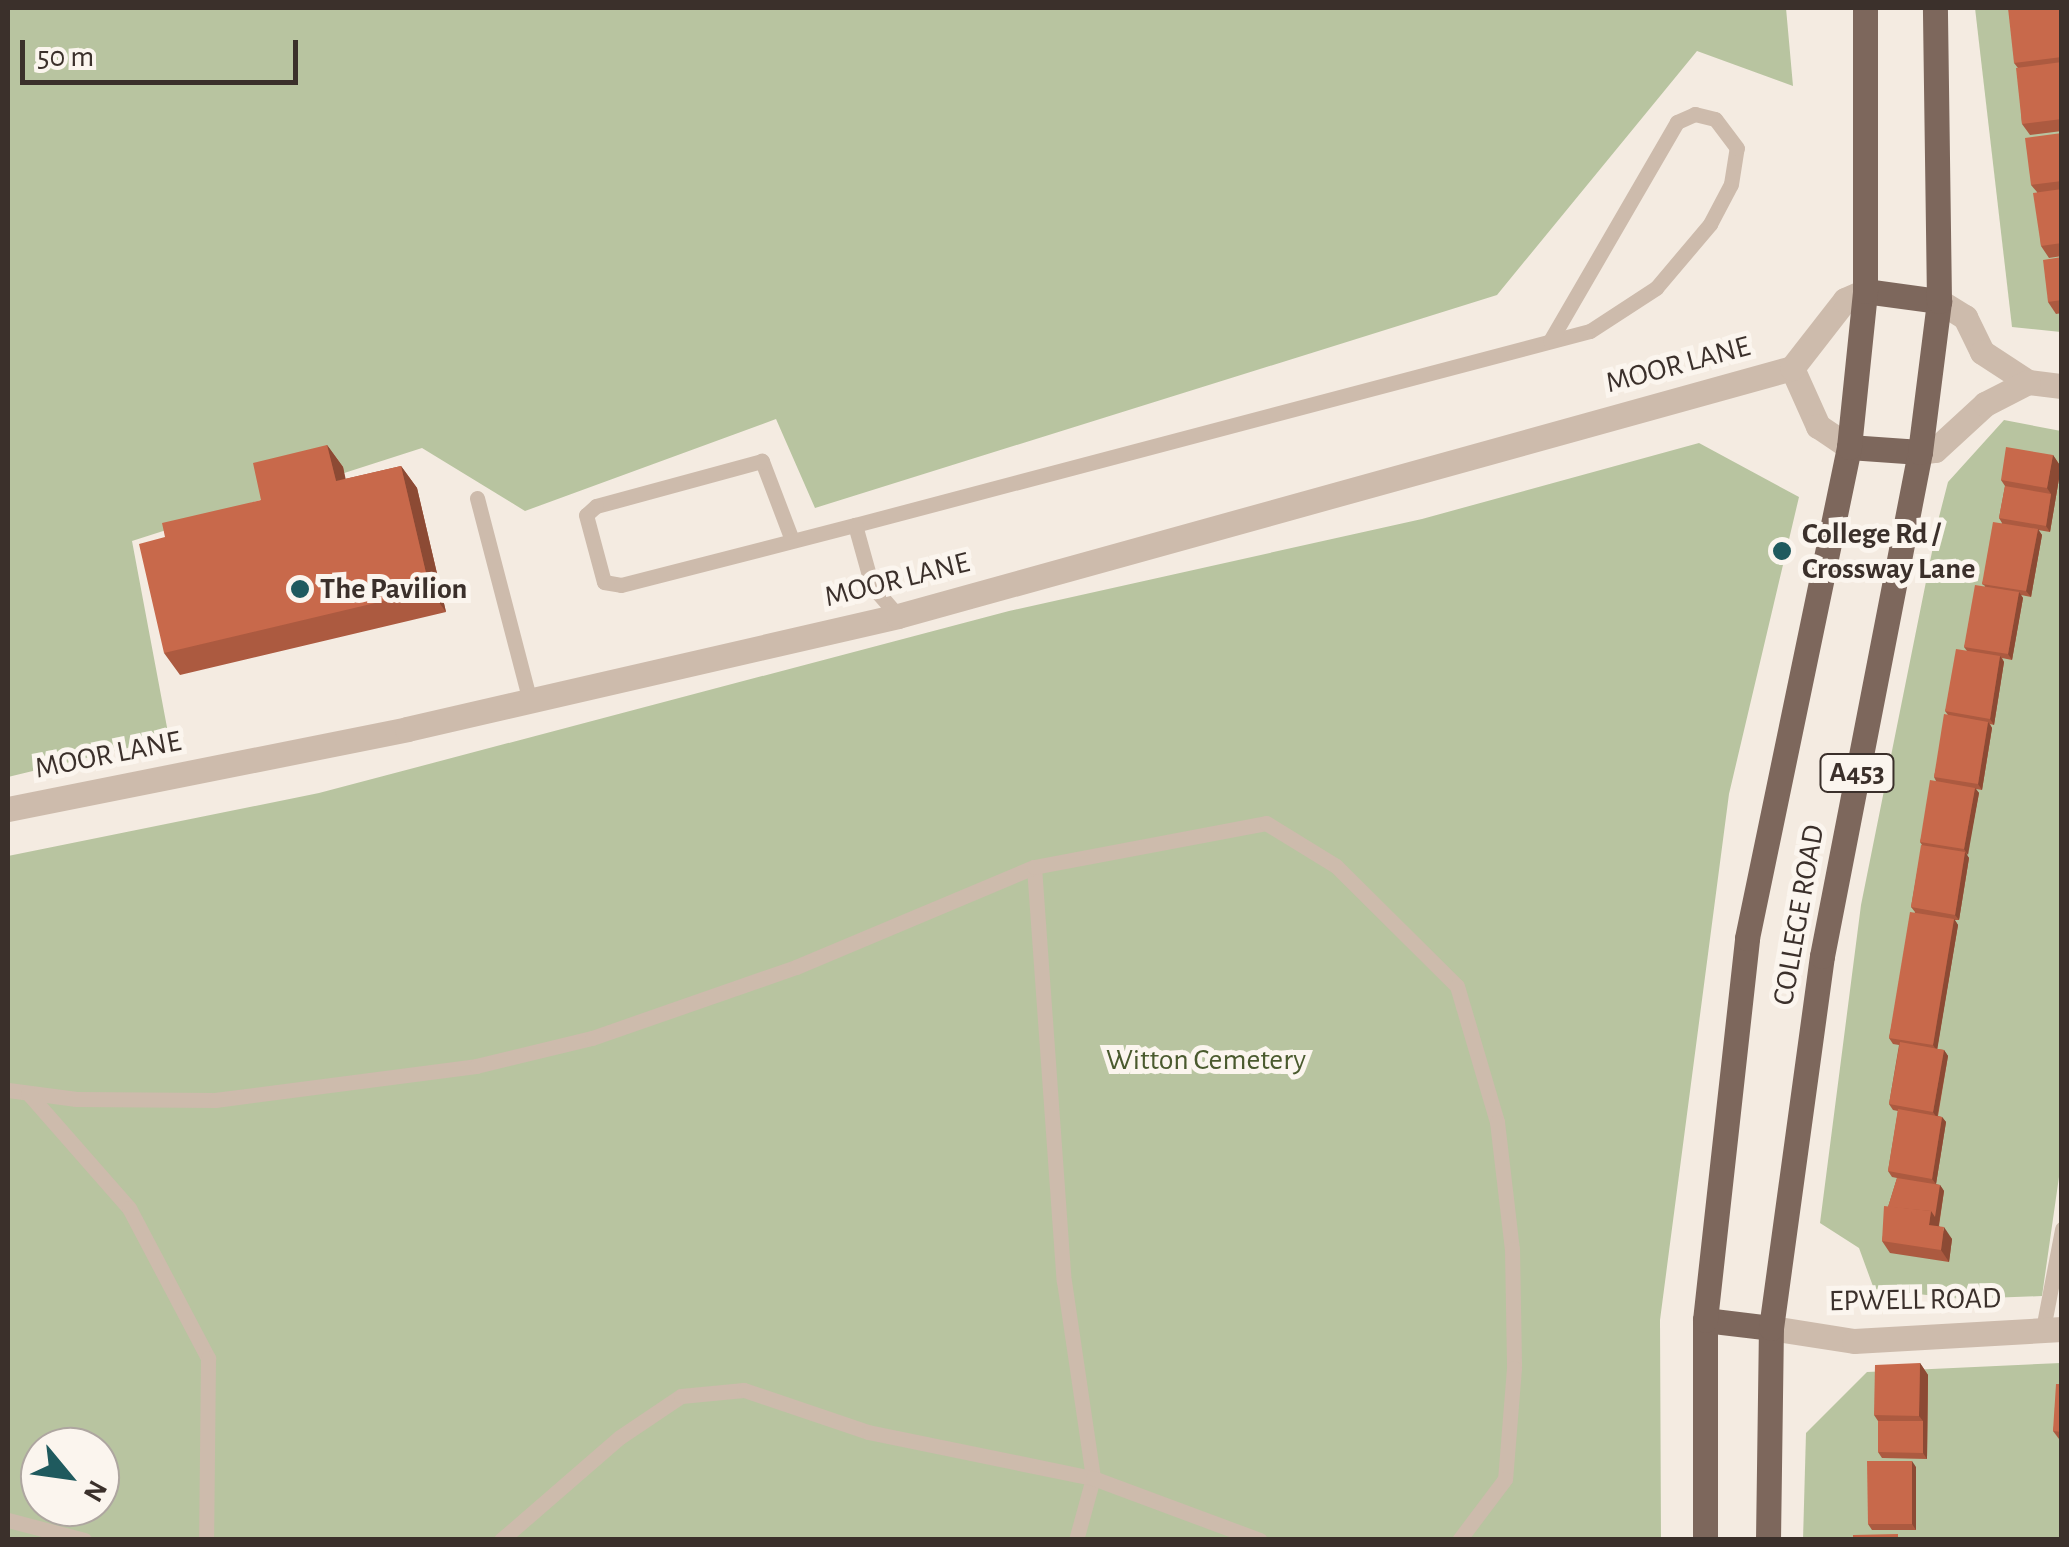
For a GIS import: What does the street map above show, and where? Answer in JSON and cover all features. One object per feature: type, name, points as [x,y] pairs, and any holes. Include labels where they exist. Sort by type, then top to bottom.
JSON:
[{"type":"main road","name":"COLLEGE ROAD","points":[[1705,1540],[1705,1320],[1748,938],[1849,447],[1865,291],[1864,8]]},
{"type":"main road","name":"COLLEGE ROAD","points":[[1768,1540],[1771,1328],[1822,956],[1920,452],[1938,301],[1935,8]]},
{"type":"main road","points":[[1865,291],[1938,301]]},
{"type":"main road","points":[[1849,447],[1920,452]]},
{"type":"main road","points":[[1705,1320],[1771,1328]]},
{"type":"street","name":"MOOR LANE","points":[[8,809],[530,701],[898,616],[1792,368],[1845,300],[1865,291]]},
{"type":"street","points":[[1938,301],[1965,317],[1982,352],[2028,382],[2062,386]]},
{"type":"street","name":"MOOR LANE","points":[[1792,368],[1818,426],[1849,447]]},
{"type":"street","points":[[1920,452],[1935,450],[1985,404],[2028,382]]},
{"type":"street","name":"EPWELL ROAD","points":[[1771,1328],[1854,1341],[2052,1329]]},
{"type":"lane","points":[[792,540],[762,462],[596,506],[586,514],[604,582],[621,586],[855,526],[1550,341],[1590,330],[1656,288],[1710,224],[1731,184],[1736,148],[1715,118],[1695,114],[1677,122],[1550,341]]},
{"type":"lane","points":[[477,498],[530,701]]},
{"type":"lane","points":[[855,526],[872,586],[898,616]]},
{"type":"lane","points":[[8,1090],[215,1100],[476,1066],[592,1038],[796,968],[1034,867],[1266,823],[1336,866],[1457,986],[1497,1122],[1512,1249],[1514,1368],[1505,1479],[1458,1540]]},
{"type":"lane","points":[[1034,867],[1064,1281],[1093,1478],[1076,1540]]},
{"type":"lane","points":[[28,1093],[128,1208],[208,1358],[206,1540]]},
{"type":"lane","points":[[2052,1329],[2062,1228]]},
{"type":"lane","points":[[501,1540],[620,1437],[681,1396],[744,1390],[868,1432],[1093,1478],[1260,1540]]},
{"type":"lane","points":[[8,1520],[84,1540]]},
{"type":"green space","points":[[8,8],[1786,8],[1793,86],[1697,51],[1497,295],[815,508],[776,419],[525,511],[422,448],[132,541],[169,738],[8,777]]},
{"type":"green space","points":[[1975,8],[2061,8],[2061,332],[2012,327]]},
{"type":"green space","points":[[2004,420],[2061,431],[2062,1156],[2042,1296],[1962,1299],[1874,1289],[1859,1248],[1820,1223],[1861,905],[1939,517],[1948,482]]},
{"type":"green space","name":"Witton Cemetery","points":[[1699,443],[1799,497],[1729,794],[1660,1320],[1661,1539],[8,1540],[8,856],[319,793],[1009,611],[1422,519]]},
{"type":"green space","points":[[2061,1363],[2061,1539],[1803,1540],[1806,1433],[1867,1372]]},
{"type":"building","points":[[2008,8],[2062,8],[2062,57],[2014,63]]},
{"type":"building","points":[[2062,62],[2062,119],[2022,124],[2016,68]]},
{"type":"building","points":[[2062,133],[2062,181],[2031,185],[2025,138]]},
{"type":"building","points":[[2062,189],[2062,243],[2041,246],[2033,193]]},
{"type":"building","points":[[2062,257],[2062,300],[2048,302],[2043,260]]},
{"type":"building","name":"The Pavilion","points":[[327,445],[336,481],[401,466],[430,590],[164,653],[139,544],[165,537],[162,523],[261,500],[253,463]]},
{"type":"building","points":[[2006,447],[2053,455],[2047,488],[2001,480]]},
{"type":"building","points":[[2005,486],[2051,494],[2046,526],[1999,518]]},
{"type":"building","points":[[1993,522],[2038,529],[2026,591],[1982,584]]},
{"type":"building","points":[[1975,585],[2019,592],[2008,654],[1964,647]]},
{"type":"building","points":[[1956,649],[2000,656],[1990,719],[1945,711]]},
{"type":"building","points":[[1944,714],[1988,722],[1978,784],[1934,777]]},
{"type":"building","points":[[1930,780],[1975,788],[1964,849],[1920,842]]},
{"type":"building","points":[[1921,845],[1965,852],[1955,915],[1911,907]]},
{"type":"building","points":[[1910,912],[1954,919],[1933,1045],[1889,1038]]},
{"type":"building","points":[[1900,1042],[1944,1050],[1933,1112],[1889,1104]]},
{"type":"building","points":[[1898,1109],[1942,1117],[1932,1179],[1888,1171]]},
{"type":"building","points":[[1897,1178],[1940,1185],[1935,1217],[1931,1211],[1888,1207]]},
{"type":"building","points":[[1884,1206],[1931,1211],[1929,1225],[1944,1227],[1941,1250],[1882,1241]]},
{"type":"building","points":[[1920,1363],[1919,1416],[1874,1415],[1875,1365]]},
{"type":"building","points":[[2056,1384],[2062,1384],[2062,1432],[2053,1431]]},
{"type":"building","points":[[1878,1421],[1923,1421],[1923,1453],[1878,1452]]},
{"type":"building","points":[[1867,1461],[1912,1461],[1912,1524],[1868,1524]]},
{"type":"building","points":[[1898,1534],[1898,1540],[1853,1540],[1853,1535]]},
{"type":"place","name":"College Rd / Crossway Lane","points":[[1782,551]]},
{"type":"place","name":"The Pavilion","points":[[300,589]]}]
